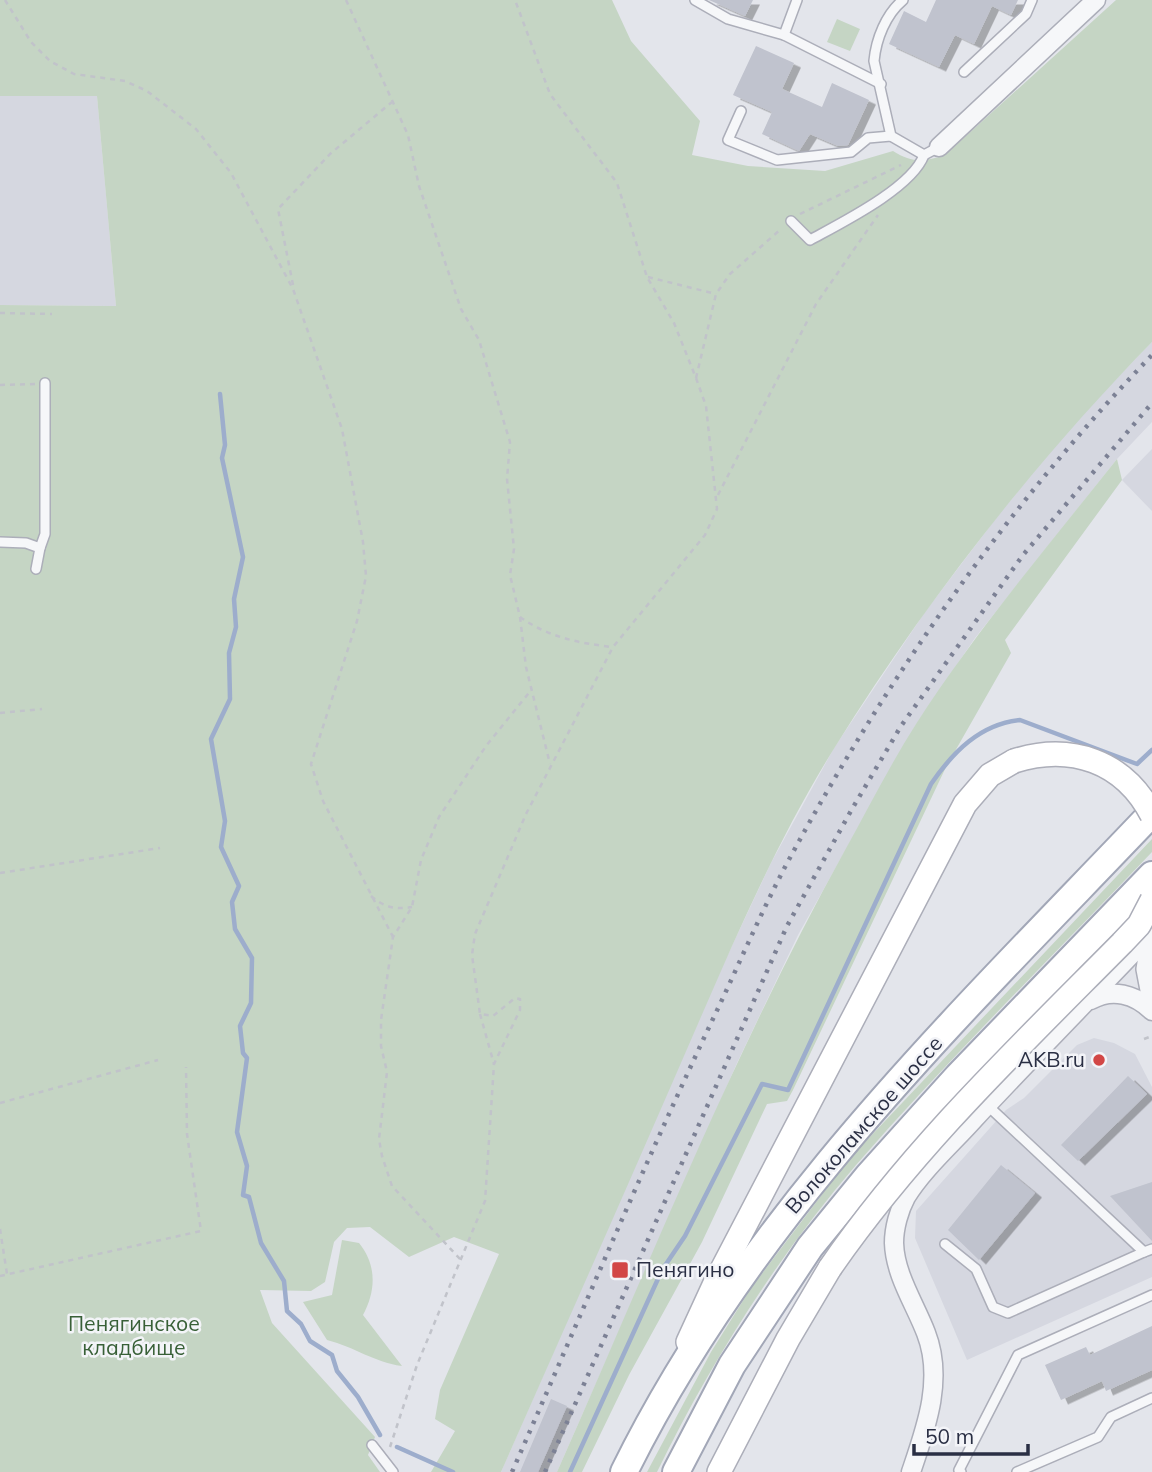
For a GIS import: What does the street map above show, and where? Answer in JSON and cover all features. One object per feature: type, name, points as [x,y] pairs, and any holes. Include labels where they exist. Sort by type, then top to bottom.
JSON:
[{"type":"main road","points":[[667,1387],[717,1279],[965,804],[990,775],[1014,761],[1038,754],[1060,753],[1102,764],[1132,785],[1152,814]]},
{"type":"main road","name":"Волоколамское шоссе","points":[[624,1472],[667,1387],[735,1281],[820,1170],[896,1083],[1152,814]]},
{"type":"main road","name":"Волоколамское шоссе","points":[[676,1472],[732,1365],[810,1247],[868,1176],[949,1086],[1152,875]]},
{"type":"main road","points":[[719,1472],[788,1339],[860,1224],[917,1154],[1008,1057],[1139,925],[1152,902]]},
{"type":"street","points":[[931,151],[1096,0]]},
{"type":"street","points":[[1086,944],[1152,902]]},
{"type":"street","points":[[911,1472],[930,1406],[934,1370],[927,1335],[906,1288],[894,1244],[896,1225],[905,1200],[917,1181],[987,1105],[1152,933]]},
{"type":"street","points":[[1152,940],[1147,969],[1152,995]]},
{"type":"street","points":[[1085,1003],[1099,995],[1121,994],[1145,1004],[1152,1011]]},
{"type":"lane","points":[[695,0],[728,19],[784,35],[881,84]]},
{"type":"lane","points":[[784,35],[797,0]]},
{"type":"lane","points":[[891,136],[874,61],[875,49],[891,10],[903,0]]},
{"type":"lane","points":[[964,72],[1026,14],[1032,0]]},
{"type":"lane","points":[[741,111],[728,140],[777,160],[851,152],[868,138],[891,136],[931,151],[897,186],[850,218],[810,240],[791,221]]},
{"type":"lane","points":[[36,569],[45,534],[45,383]]},
{"type":"lane","points":[[0,542],[26,542],[40,548]]},
{"type":"lane","points":[[945,1244],[976,1269],[993,1307],[1008,1313],[1148,1250],[987,1105]]},
{"type":"lane","points":[[961,1472],[959,1470],[1018,1355],[1152,1294]]},
{"type":"lane","points":[[1017,1472],[1097,1437],[1111,1417],[1152,1398]]},
{"type":"lane","points":[[372,1445],[393,1472]]},
{"type":"path","points":[[5,0],[31,42],[50,61],[74,75],[125,81],[147,90],[196,129],[231,173],[293,289]]},
{"type":"path","points":[[346,0],[408,135],[419,186],[461,309],[479,340],[510,442],[507,479],[514,549],[510,575],[550,766]]},
{"type":"path","points":[[385,1462],[417,1365],[480,1216],[488,1186],[494,1064],[480,1014],[472,955],[475,934],[550,766],[613,647],[705,535],[714,518],[717,498],[706,406],[674,323],[647,277],[617,183],[550,94],[515,0]]},
{"type":"path","points":[[393,102],[330,153],[278,209],[293,289],[341,429],[363,542],[366,576],[357,621],[311,764],[323,801],[368,894],[393,937]]},
{"type":"path","points":[[696,378],[716,294],[754,250],[791,221],[931,151]]},
{"type":"path","points":[[717,498],[816,304],[897,186]]},
{"type":"path","points":[[647,277],[716,294]]},
{"type":"path","points":[[0,313],[52,314]]},
{"type":"path","points":[[0,385],[45,383]]},
{"type":"path","points":[[520,617],[535,627],[574,642],[613,647]]},
{"type":"path","points":[[460,1259],[392,1186],[382,1156],[379,1139],[387,1073],[381,1020],[393,937],[412,907],[421,860],[439,817],[486,746],[532,689]]},
{"type":"path","points":[[0,713],[41,709]]},
{"type":"path","points":[[0,873],[160,848]]},
{"type":"path","points":[[368,894],[381,904],[399,909],[412,907]]},
{"type":"path","points":[[480,1014],[493,1016],[515,999],[520,999],[521,1004],[494,1064]]},
{"type":"path","points":[[1144,1039],[1152,1036]]},
{"type":"path","points":[[0,1102],[158,1060]]},
{"type":"path","points":[[0,1276],[201,1231],[187,1133],[186,1067]]},
{"type":"path","points":[[0,1229],[7,1275]]},
{"type":"shaded area","points":[[0,96],[97,96],[116,306],[0,305]]},
{"type":"shaded area","points":[[1152,342],[1152,422],[1117,459],[975,638],[915,726],[798,935],[737,1063],[557,1472],[501,1472],[722,967],[771,863],[834,748],[925,612],[1000,513],[1079,417]]},
{"type":"shaded area","points":[[1152,449],[1152,511],[1122,480]]},
{"type":"shaded area","points":[[1094,1038],[1114,1043],[1135,1054],[1152,1087],[1152,1277],[967,1360],[915,1238],[916,1211],[1006,1110],[1024,1098],[1077,1045]]},
{"type":"green space","name":"Пенягинское кладбище","points":[[0,0],[612,0],[631,41],[700,121],[692,155],[748,166],[825,171],[893,151],[906,158],[918,160],[945,155],[1116,0],[1152,0],[1152,342],[1065,437],[983,536],[906,639],[811,787],[768,868],[729,952],[501,1472],[431,1472],[455,1431],[435,1419],[440,1390],[499,1254],[454,1237],[409,1257],[370,1227],[347,1228],[334,1242],[325,1282],[311,1291],[260,1290],[272,1323],[375,1437],[368,1455],[380,1472],[0,1472],[0,305],[116,306],[97,96],[0,96]]},
{"type":"green space","points":[[837,19],[860,29],[850,51],[827,42]]},
{"type":"green space","points":[[1117,459],[1122,480],[1005,640],[1011,653],[946,767],[793,1090],[787,1101],[767,1104],[702,1242],[629,1375],[582,1472],[557,1472],[729,1081],[804,927],[888,771],[916,724],[963,656]]},
{"type":"green space","points":[[1152,839],[1152,852],[928,1085],[827,1200],[772,1274],[722,1351],[657,1472],[647,1472],[711,1352],[751,1288],[849,1159]]},
{"type":"green space","points":[[342,1240],[359,1243],[365,1251],[373,1278],[363,1315],[402,1366],[327,1340],[303,1302],[332,1295]]},
{"type":"building","points":[[709,0],[753,0],[745,16]]},
{"type":"building","points":[[936,0],[1018,0],[1011,15],[992,6],[974,44],[955,35],[939,67],[889,44],[904,11],[926,22]]},
{"type":"building","points":[[756,46],[794,63],[782,89],[822,107],[832,83],[869,100],[848,145],[838,146],[810,134],[799,151],[762,134],[772,112],[733,95]]},
{"type":"building","points":[[1128,1076],[1147,1094],[1078,1161],[1061,1145]]},
{"type":"building","points":[[1001,1165],[1035,1193],[979,1260],[948,1230]]},
{"type":"building","points":[[1152,1182],[1152,1241],[1110,1196]]},
{"type":"building","points":[[1152,1326],[1152,1370],[1106,1391],[1102,1381],[1061,1400],[1045,1365],[1086,1347],[1090,1355]]},
{"type":"building","points":[[551,1399],[567,1406],[538,1472],[520,1472]]},
{"type":"waterway","points":[[220,394],[225,445],[222,458],[243,557],[234,599],[236,627],[229,653],[230,699],[211,739],[225,821],[221,847],[239,886],[232,902],[235,929],[252,958],[251,1003],[240,1026],[243,1053],[247,1058],[237,1132],[247,1166],[243,1195],[249,1197],[261,1243],[284,1281],[287,1311],[301,1324],[310,1341],[332,1355],[337,1371],[358,1397],[380,1435]]},
{"type":"waterway","points":[[570,1472],[662,1270],[685,1236],[762,1084],[788,1090],[931,784],[940,772],[958,751],[980,734],[992,727],[1020,720],[1137,764],[1152,750]]},
{"type":"waterway","points":[[397,1447],[453,1472]]},
{"type":"railway","points":[[512,1472],[694,1060],[777,884],[823,798],[906,664],[951,598],[1047,473],[1152,355]]},
{"type":"railway","points":[[545,1472],[787,926],[852,809],[901,726],[1023,555],[1152,403]]},
{"type":"place","name":"AKB.ru","points":[[1099,1060]]},
{"type":"place","name":"Пенягино","points":[[620,1270]]}]
